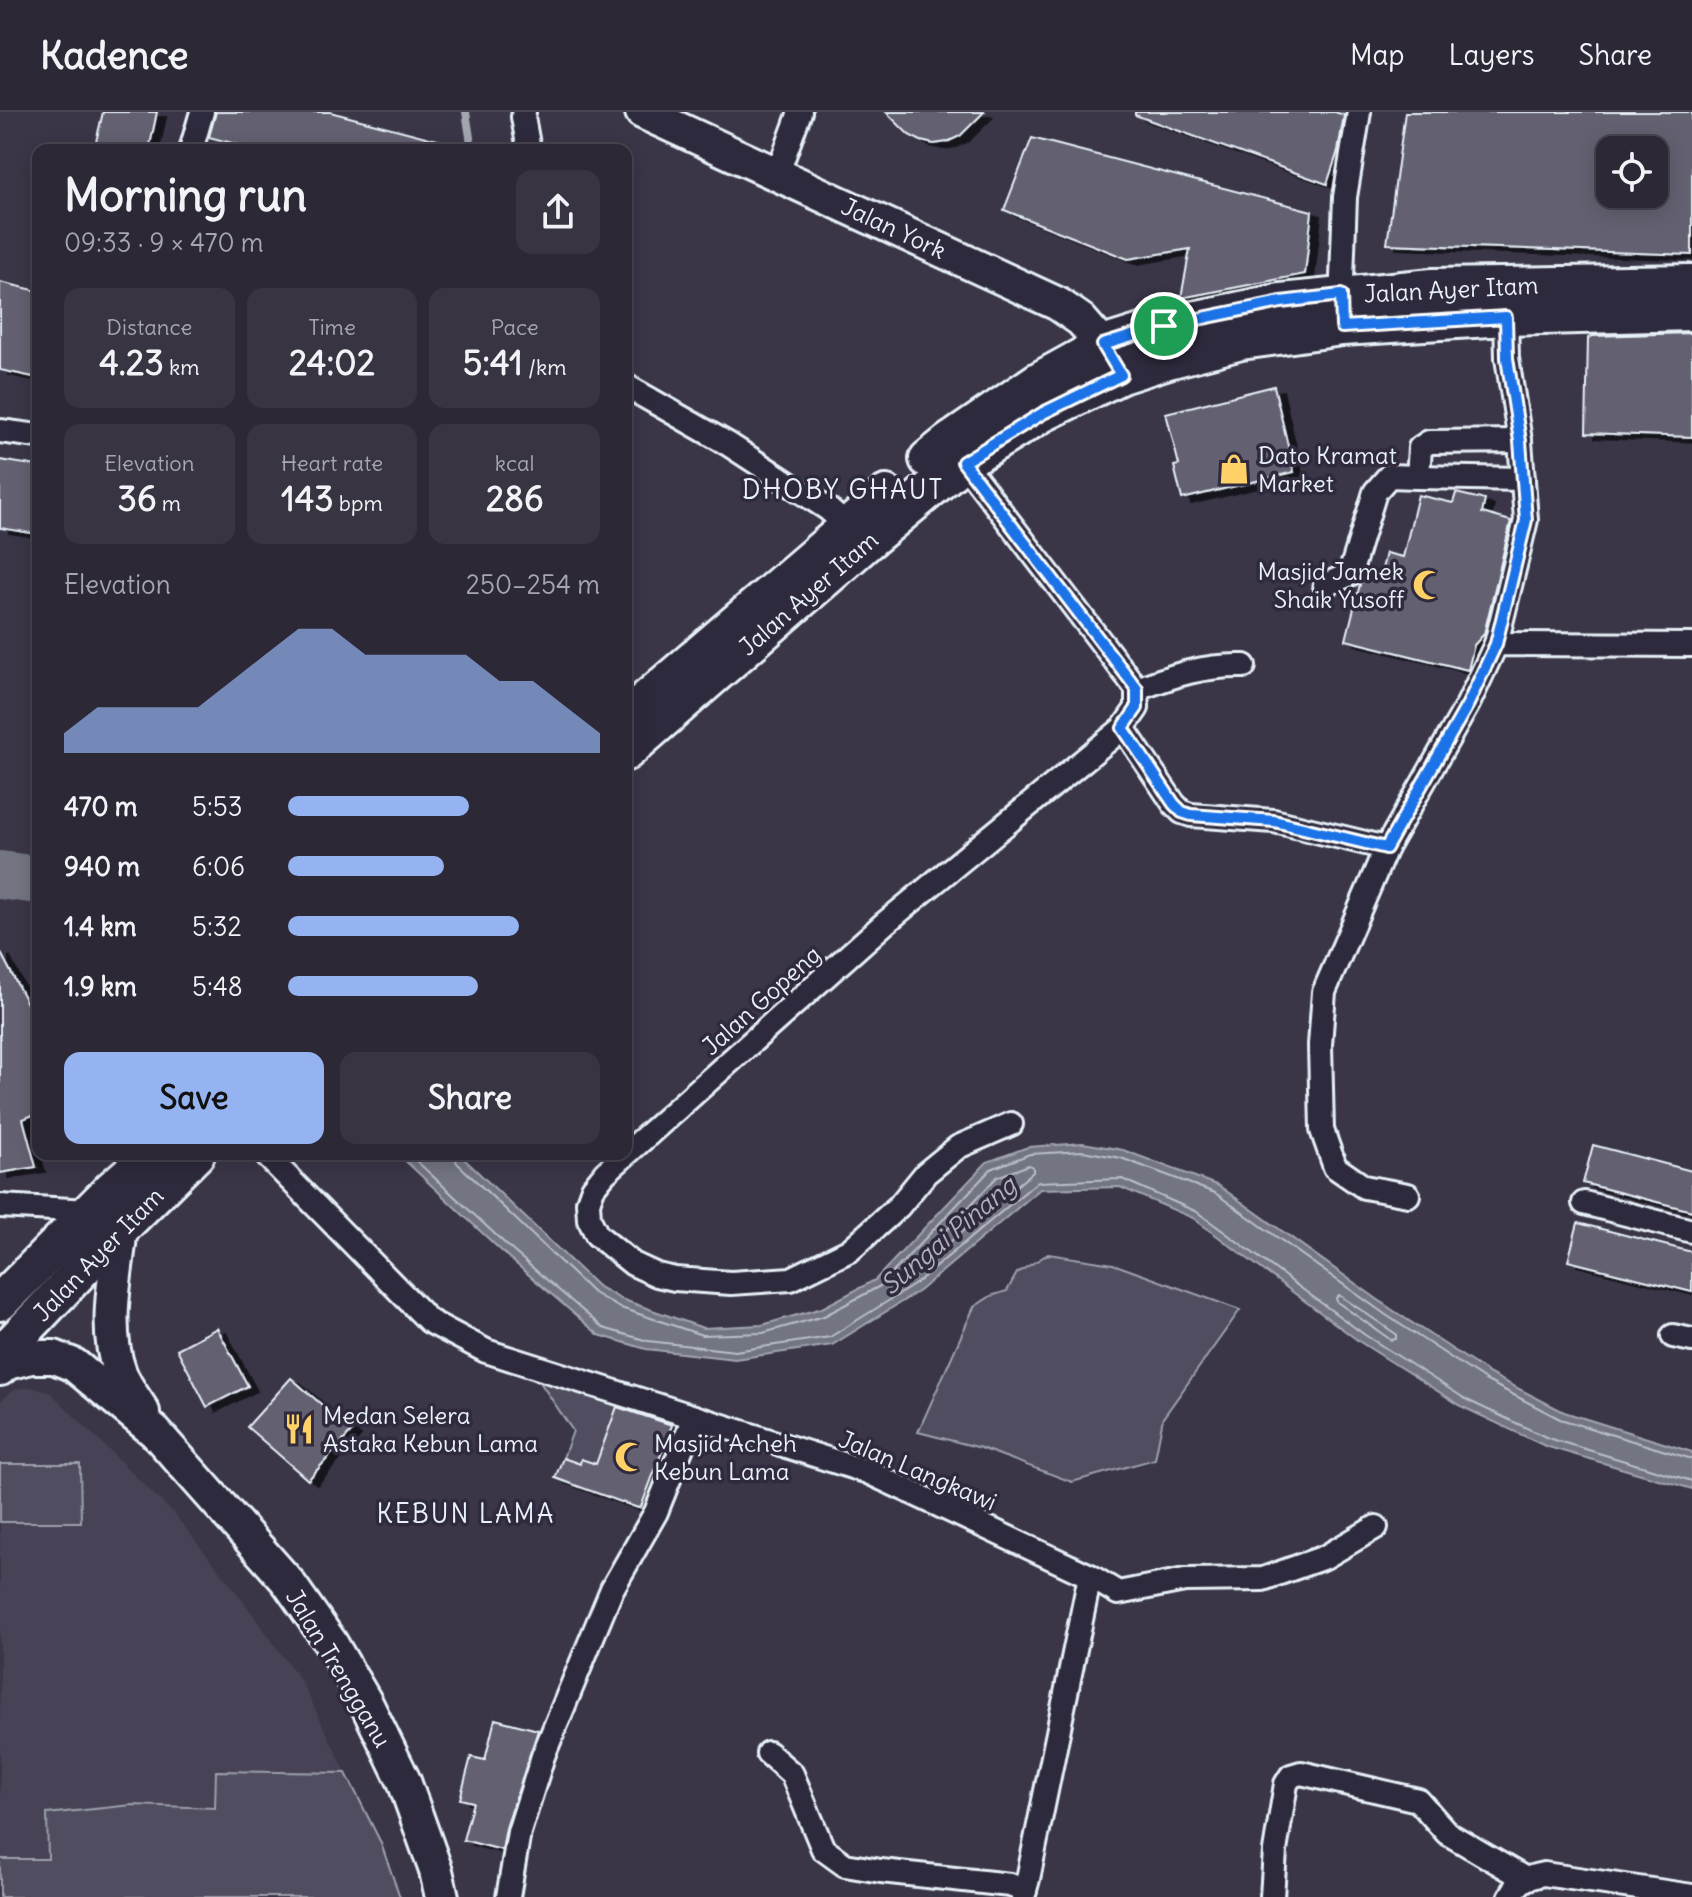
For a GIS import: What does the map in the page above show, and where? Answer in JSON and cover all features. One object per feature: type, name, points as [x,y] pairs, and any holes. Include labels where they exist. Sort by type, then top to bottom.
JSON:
[{"type":"main road","name":"Jalan York","points":[[642,112],[1058,304],[1081,320],[1112,360]]},
{"type":"main road","name":"Jalan Ayer Itam","points":[[632,712],[949,442],[1038,381],[1112,360],[1168,360],[1433,287],[1692,283]]},
{"type":"main road","name":"Jalan Ayer Itam","points":[[1342,311],[1506,317],[1692,312]]},
{"type":"main road","name":"Jalan Ayer Itam","points":[[632,747],[963,462],[1043,413],[1112,360]]},
{"type":"main road","name":"Jalan Ayer Itam","points":[[0,1302],[89,1211],[145,1160]]},
{"type":"main road","name":"Jalan Ayer Itam","points":[[0,1356],[190,1160]]},
{"type":"main road","name":"Jalan Trengganu","points":[[121,1228],[111,1317],[114,1354],[121,1377],[155,1432]]},
{"type":"main road","name":"Jalan Trengganu","points":[[0,1369],[7,1363],[31,1357],[54,1357],[74,1365],[155,1432],[288,1582],[331,1643],[366,1703],[404,1781],[442,1897]]},
{"type":"street","points":[[193,144],[202,112]]},
{"type":"street","points":[[524,112],[528,144]]},
{"type":"street","points":[[777,175],[800,112]]},
{"type":"street","points":[[1342,311],[1345,197],[1359,112]]},
{"type":"street","points":[[1408,1195],[1364,1187],[1335,1167],[1322,1130],[1320,1045],[1324,992],[1386,848],[1468,704],[1496,644],[1526,520],[1520,441],[1507,358],[1506,317]]},
{"type":"street","points":[[632,389],[728,444],[828,509],[847,526]]},
{"type":"street","points":[[0,431],[32,435]]},
{"type":"street","points":[[1418,477],[1420,448],[1429,442],[1520,441]]},
{"type":"street","points":[[963,462],[1137,689],[1184,672],[1244,666]]},
{"type":"street","points":[[1325,585],[1350,574],[1375,492],[1389,476],[1523,479]]},
{"type":"street","points":[[1496,644],[1692,645]]},
{"type":"street","name":"Jalan Gopeng","points":[[632,1149],[885,923],[1123,728],[1137,708],[1137,689]]},
{"type":"street","points":[[1123,728],[1182,812],[1274,821],[1386,848]]},
{"type":"street","name":"Jalan Gopeng","points":[[620,1160],[593,1188],[588,1202],[589,1219],[597,1235],[633,1264],[675,1279],[731,1283],[791,1279],[850,1250],[899,1206],[926,1173],[958,1147],[1011,1124]]},
{"type":"street","name":"Jalan Langkawi","points":[[271,1160],[429,1321],[486,1351],[868,1472],[1090,1576],[1118,1593],[1185,1580],[1263,1579],[1325,1557],[1376,1527]]},
{"type":"street","points":[[1584,1203],[1692,1231]]},
{"type":"street","points":[[0,1206],[89,1211]]},
{"type":"street","points":[[508,1897],[519,1832],[543,1756],[612,1589],[656,1512],[694,1417]]},
{"type":"street","points":[[768,1753],[792,1774],[823,1849],[845,1865],[999,1883],[1010,1885],[1024,1894],[1090,1576]]},
{"type":"street","points":[[1272,1897],[1275,1851],[1286,1784],[1291,1776],[1301,1773],[1418,1800],[1447,1833],[1524,1878]]},
{"type":"street","points":[[1510,1897],[1524,1878],[1544,1874],[1692,1896]]},
{"type":"shaded area","points":[[1048,1254],[1113,1264],[1240,1310],[1163,1418],[1155,1459],[1072,1482],[981,1448],[918,1432],[974,1307],[991,1296],[1007,1291],[1017,1273]]},
{"type":"shaded area","points":[[540,1382],[619,1402],[599,1456],[599,1465],[582,1460],[580,1464],[563,1458],[573,1431]]},
{"type":"shaded area","points":[[31,1387],[51,1393],[174,1514],[235,1590],[301,1681],[380,1841],[400,1897],[0,1897],[0,1402],[19,1388]]},
{"type":"shaded area","points":[[0,1464],[80,1464],[81,1522],[0,1522]]},
{"type":"shaded area","points":[[216,1771],[346,1773],[380,1841],[400,1897],[0,1897],[0,1859],[48,1859],[47,1814],[132,1805],[215,1808]]},
{"type":"water","name":"Sungai Pinang","points":[[1083,1143],[1123,1150],[1219,1186],[1391,1309],[1490,1374],[1564,1412],[1692,1452],[1692,1489],[1545,1446],[1463,1407],[1360,1342],[1193,1218],[1120,1187],[1040,1189],[919,1291],[832,1345],[735,1359],[646,1349],[599,1335],[508,1257],[404,1160],[465,1160],[597,1286],[621,1299],[703,1328],[762,1325],[822,1308],[875,1280],[987,1162],[1028,1147]]},
{"type":"building","points":[[103,112],[157,112],[150,144],[95,144]]},
{"type":"building","points":[[216,112],[330,112],[449,143],[236,144],[209,137]]},
{"type":"building","points":[[886,112],[984,112],[960,136],[934,144],[909,135]]},
{"type":"building","points":[[1135,112],[1335,112],[1344,115],[1338,151],[1327,184],[1135,115]]},
{"type":"building","points":[[1405,112],[1692,112],[1692,255],[1387,244]]},
{"type":"building","points":[[1032,138],[1312,211],[1305,274],[1181,298],[1190,249],[1128,259],[1004,210]]},
{"type":"building","points":[[0,282],[32,290],[32,377],[0,370]]},
{"type":"building","points":[[1692,333],[1692,437],[1586,433],[1588,338]]},
{"type":"building","points":[[1274,386],[1294,472],[1182,499],[1174,466],[1179,465],[1166,413]]},
{"type":"building","points":[[0,460],[32,465],[32,533],[0,528]]},
{"type":"building","name":"Masjid Jamek Shaik Yusoff","points":[[1456,493],[1485,500],[1482,513],[1511,521],[1484,634],[1474,645],[1468,670],[1346,640],[1366,570],[1381,573],[1386,553],[1403,557],[1418,495],[1453,503]]},
{"type":"building","points":[[0,951],[32,1013],[32,1115],[23,1119],[36,1167],[0,1173]]},
{"type":"building","points":[[1593,1145],[1692,1171],[1692,1211],[1583,1183]]},
{"type":"building","points":[[1578,1223],[1692,1252],[1692,1292],[1568,1261]]},
{"type":"building","points":[[217,1328],[248,1386],[207,1407],[177,1349]]},
{"type":"building","name":"Medan Selera Astaka Kebun Lama","points":[[291,1378],[352,1431],[308,1480],[247,1427]]},
{"type":"building","name":"Masjid Acheh Kebun Lama","points":[[617,1407],[672,1425],[638,1508],[555,1478],[563,1458],[580,1464],[581,1459],[596,1464]]},
{"type":"building","points":[[495,1719],[538,1730],[506,1828],[502,1850],[463,1840],[473,1802],[460,1799],[471,1757],[485,1760]]},
{"type":"waterway","points":[[466,112],[471,144]]},
{"type":"waterway","points":[[0,875],[32,879]]},
{"type":"place","name":"Dato Kramat Market","points":[[1234,469]]},
{"type":"place","name":"Masjid Jamek Shaik Yusoff","points":[[1428,585]]},
{"type":"place","name":"Medan Selera Astaka Kebun Lama","points":[[299,1429]]},
{"type":"place","name":"Masjid Acheh Kebun Lama","points":[[630,1457]]},
{"type":"district","name":"DHOBY GHAUT","points":[[843,489]]},
{"type":"district","name":"KEBUN LAMA","points":[[466,1513]]},
{"type":"route","points":[[1341,295],[1342,327],[1506,317],[1507,358],[1520,441],[1526,520],[1496,644],[1468,704],[1386,848],[1274,821],[1182,812],[1123,728],[1137,708],[1137,689],[963,462],[1043,413],[1121,375],[1103,345],[1164,326],[1281,302],[1341,295]]}]
